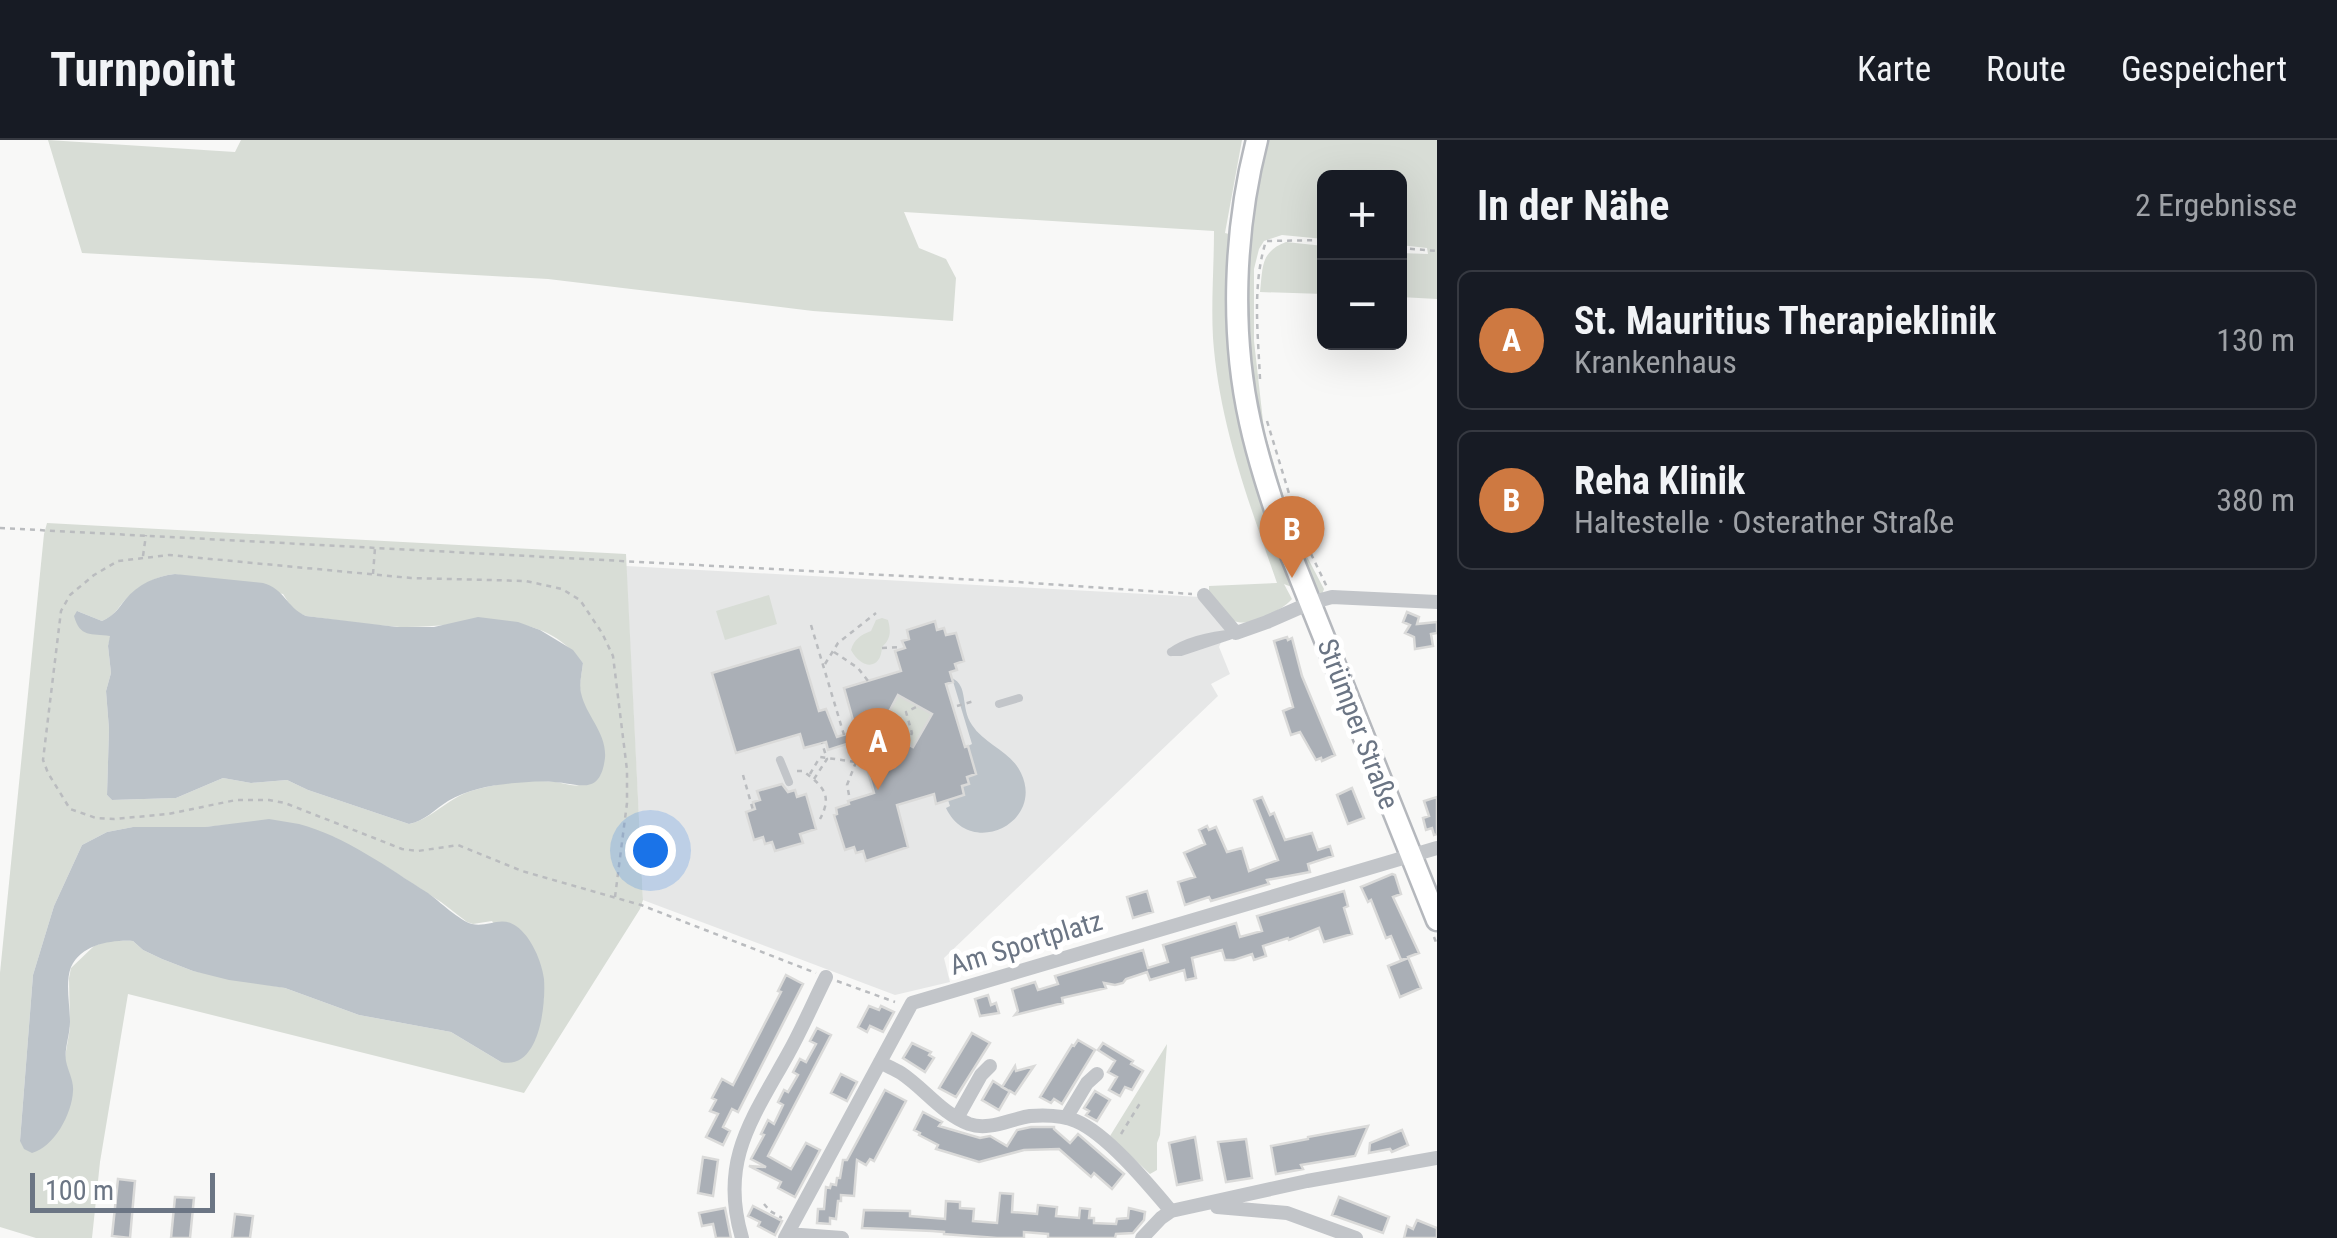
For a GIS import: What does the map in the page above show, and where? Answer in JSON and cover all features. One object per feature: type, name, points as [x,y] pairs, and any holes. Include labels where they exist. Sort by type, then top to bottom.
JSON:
[{"type":"main road","points":[[1258,140],[1239,244],[1242,374],[1266,484],[1310,603]]},
{"type":"main road","name":"Strümper Straße","points":[[1310,603],[1437,920]]},
{"type":"street","points":[[1204,595],[1236,633]]},
{"type":"street","points":[[1310,603],[1332,597],[1437,602]]},
{"type":"street","name":"Strümper Straße","points":[[1236,633],[1310,603]]},
{"type":"street","name":"Am Sportplatz","points":[[912,1003],[1437,848]]},
{"type":"street","points":[[742,1238],[734,1192],[741,1143],[826,977]]},
{"type":"street","points":[[842,1238],[788,1232],[912,1003]]},
{"type":"street","points":[[880,1062],[903,1074],[957,1118],[979,1126],[1034,1116],[1066,1118],[1089,1128],[1135,1169],[1171,1212]]},
{"type":"street","points":[[957,1118],[990,1066]]},
{"type":"street","points":[[1066,1118],[1097,1074]]},
{"type":"street","points":[[1142,1238],[1171,1212],[1280,1186],[1437,1158]]},
{"type":"street","points":[[1280,1186],[1288,1213]]},
{"type":"street","points":[[1202,1206],[1288,1213],[1356,1238]]},
{"type":"lane","name":"Strümper Straße","points":[[1236,633],[1181,652],[1171,652],[1179,646],[1236,633]]},
{"type":"lane","points":[[999,704],[1019,698]]},
{"type":"lane","points":[[780,760],[788,778]]},
{"type":"path","points":[[1260,379],[1259,263],[1266,241],[1317,240]]},
{"type":"path","points":[[1407,249],[1437,251]]},
{"type":"path","points":[[1266,415],[1301,533],[1332,597]]},
{"type":"path","points":[[0,528],[1204,595]]},
{"type":"path","points":[[143,557],[146,535]]},
{"type":"path","points":[[373,575],[375,548]]},
{"type":"path","points":[[615,898],[627,803],[627,770],[613,656],[580,600],[562,588],[526,581],[373,575],[169,554],[118,561],[70,595],[61,611],[43,760],[70,809],[96,818],[168,814],[236,800],[269,800],[402,849],[418,851],[458,845],[522,871],[615,898],[641,905],[899,1004],[912,1003]]},
{"type":"path","points":[[824,668],[832,651],[848,633],[876,613]]},
{"type":"path","points":[[811,626],[844,735]]},
{"type":"path","points":[[882,648],[900,647]]},
{"type":"path","points":[[832,651],[858,668],[868,681]]},
{"type":"path","points":[[958,706],[974,701]]},
{"type":"path","points":[[908,744],[912,733],[906,712],[918,706]]},
{"type":"path","points":[[814,780],[826,759],[822,743]]},
{"type":"path","points":[[847,744],[856,762],[847,785],[850,800]]},
{"type":"path","points":[[809,775],[820,757],[856,762],[865,759]]},
{"type":"path","points":[[788,778],[800,770],[825,793],[828,801],[820,819]]},
{"type":"path","points":[[743,775],[753,810]]},
{"type":"path","points":[[1112,1148],[1142,1100]]},
{"type":"path","points":[[764,1204],[788,1232]]},
{"type":"shaded area","points":[[48,140],[235,152],[241,140],[1242,140],[1225,233],[1233,235],[1230,295],[1294,588],[1284,584],[1292,599],[1275,611],[1244,623],[1227,615],[1209,594],[1209,586],[1277,583],[1237,462],[1216,370],[1214,231],[904,212],[919,248],[946,259],[956,278],[953,321],[813,311],[548,279],[82,253]]},
{"type":"shaded area","points":[[1265,140],[1437,140],[1437,299],[1407,297],[1407,253],[1428,254],[1427,248],[1407,246],[1407,170],[1317,170],[1317,238],[1282,235],[1264,241],[1259,249],[1254,269],[1254,341],[1264,430],[1294,532],[1324,589],[1322,595],[1315,588],[1286,522],[1252,393],[1244,274],[1258,164]]},
{"type":"shaded area","points":[[1286,242],[1317,245],[1317,294],[1260,292],[1267,256]]},
{"type":"shaded area","points":[[47,523],[626,554],[643,900],[524,1093],[128,994],[100,1162],[92,1238],[36,1238],[0,1227],[0,973]],"holes":[[[175,574],[283,594],[294,611],[306,616],[400,627],[498,622],[543,631],[564,643],[583,663],[582,700],[603,746],[600,775],[576,785],[535,781],[481,788],[409,824],[287,780],[251,783],[223,778],[176,798],[112,800],[107,795],[106,691],[111,673],[111,635],[77,611],[102,621],[142,586]],[[237,824],[334,837],[390,869],[467,922],[492,921],[544,997],[535,1040],[501,1062],[451,1032],[359,1015],[285,988],[193,971],[143,950],[133,941],[107,941],[94,946],[71,968],[70,1028],[65,1057],[20,1141],[33,975],[54,906],[82,845],[107,832],[133,827]]]},
{"type":"shaded area","points":[[626,566],[1201,597],[1227,628],[1219,647],[1230,674],[1211,684],[1218,696],[944,958],[950,982],[895,995],[643,900]]},
{"type":"shaded area","points":[[175,574],[263,583],[276,589],[306,616],[397,627],[434,627],[478,617],[518,622],[540,630],[573,650],[583,663],[581,693],[605,749],[599,778],[588,785],[534,782],[480,788],[409,824],[287,780],[251,783],[223,778],[176,798],[112,800],[107,795],[110,636],[83,631],[74,616],[77,611],[102,621],[142,585]]},
{"type":"shaded area","points":[[769,595],[777,624],[725,640],[716,611]]},
{"type":"shaded area","points":[[882,618],[888,620],[889,638],[878,660],[865,664],[855,656],[852,646]]},
{"type":"shaded area","points":[[952,678],[961,686],[972,725],[1017,765],[1026,791],[1023,807],[1014,819],[987,833],[971,831],[957,823],[946,808],[950,806],[948,800],[964,795],[962,786],[967,777],[976,774],[968,746],[972,744]]},
{"type":"shaded area","points":[[898,695],[931,714],[913,747],[880,729]]},
{"type":"shaded area","points":[[269,819],[316,829],[349,845],[467,922],[505,922],[521,930],[535,950],[544,979],[541,1020],[532,1047],[514,1062],[501,1062],[451,1032],[359,1015],[285,988],[193,971],[143,950],[133,941],[107,943],[82,953],[69,973],[66,1056],[73,1087],[69,1110],[48,1144],[32,1153],[24,1149],[20,1141],[33,975],[54,906],[82,845],[107,832],[133,827],[205,827]]},
{"type":"shaded area","points":[[1167,1044],[1157,1170],[1150,1174],[1110,1136]]},
{"type":"building","points":[[1407,612],[1419,617],[1417,624],[1437,622],[1437,633],[1431,634],[1433,646],[1415,649],[1414,637],[1405,633],[1410,625],[1403,622]]},
{"type":"building","points":[[935,621],[937,630],[944,628],[946,635],[956,633],[964,661],[955,664],[957,670],[950,672],[953,682],[946,684],[976,774],[967,777],[969,784],[962,786],[964,795],[936,804],[934,794],[897,805],[908,847],[866,861],[863,851],[856,853],[854,847],[845,850],[834,815],[836,808],[849,804],[848,801],[874,793],[859,740],[828,750],[826,742],[804,748],[800,734],[736,753],[712,673],[800,647],[819,711],[826,709],[837,737],[856,731],[844,688],[901,671],[895,651],[905,648],[902,641],[909,639],[907,630]],"holes":[[[898,695],[932,714],[913,747],[880,729]]]},
{"type":"building","points":[[1292,638],[1302,676],[1335,755],[1322,761],[1316,760],[1300,732],[1291,735],[1283,711],[1293,707],[1274,641]]},
{"type":"building","points":[[782,784],[788,792],[795,790],[797,797],[806,794],[816,829],[800,834],[803,843],[775,851],[772,842],[765,844],[763,837],[754,840],[746,812],[755,809],[753,802],[760,800],[757,791]]},
{"type":"building","points":[[1352,788],[1364,818],[1348,824],[1337,795]]},
{"type":"building","points":[[1262,797],[1270,815],[1274,813],[1285,840],[1312,833],[1318,850],[1330,846],[1333,856],[1308,864],[1310,872],[1267,880],[1269,884],[1185,905],[1178,882],[1195,877],[1184,853],[1205,844],[1199,830],[1207,826],[1209,830],[1216,827],[1227,852],[1242,848],[1249,871],[1278,860],[1254,800]]},
{"type":"building","points":[[1437,797],[1434,835],[1432,828],[1426,830],[1423,818],[1429,816],[1424,801]]},
{"type":"building","points":[[1392,874],[1401,894],[1393,897],[1419,953],[1408,957],[1421,988],[1400,997],[1388,966],[1408,958],[1401,960],[1391,936],[1386,938],[1371,900],[1368,902],[1361,887]]},
{"type":"building","points":[[1147,891],[1153,912],[1133,918],[1127,897]]},
{"type":"building","points":[[1344,891],[1348,906],[1344,908],[1352,934],[1324,942],[1319,928],[1263,946],[1266,956],[1254,960],[1252,954],[1225,960],[1222,950],[1192,958],[1196,978],[1186,980],[1184,970],[1150,980],[1147,972],[1123,983],[1104,983],[1106,988],[1062,998],[1063,1003],[1015,1015],[1018,1011],[1012,989],[1035,982],[1038,990],[1058,984],[1055,976],[1143,950],[1148,968],[1168,962],[1163,945],[1236,923],[1240,937],[1262,931],[1257,916]]},
{"type":"building","points":[[786,975],[803,984],[738,1112],[732,1109],[723,1127],[730,1131],[723,1145],[706,1137],[718,1114],[710,1111],[716,1100],[712,1098],[722,1079],[733,1085]]},
{"type":"building","points":[[988,995],[999,1013],[980,1016],[975,999]]},
{"type":"building","points":[[869,1006],[894,1012],[883,1032],[870,1026],[867,1032],[858,1027]]},
{"type":"building","points":[[817,1028],[831,1035],[768,1156],[791,1169],[806,1143],[820,1150],[795,1197],[778,1188],[781,1182],[749,1166],[766,1167],[751,1159],[768,1120],[774,1124],[783,1105],[778,1102],[798,1075],[793,1072],[800,1059],[806,1062],[816,1044],[810,1041]]},
{"type":"building","points":[[972,1033],[990,1043],[956,1097],[939,1088]]},
{"type":"building","points":[[1078,1040],[1095,1050],[1062,1104],[1054,1099],[1051,1103],[1040,1097]]},
{"type":"building","points":[[912,1043],[931,1052],[929,1055],[934,1058],[925,1072],[903,1058]]},
{"type":"building","points":[[1103,1043],[1143,1071],[1132,1090],[1125,1087],[1120,1096],[1109,1090],[1117,1077],[1108,1072],[1115,1061],[1098,1050]]},
{"type":"building","points":[[1015,1066],[1016,1071],[1034,1066],[1015,1094],[1010,1091],[999,1110],[982,1100],[993,1081],[1002,1087]]},
{"type":"building","points":[[841,1074],[857,1082],[847,1101],[831,1093]]},
{"type":"building","points":[[885,1090],[906,1101],[874,1161],[870,1159],[866,1165],[857,1160],[854,1196],[841,1195],[836,1219],[830,1218],[830,1224],[817,1223],[818,1209],[824,1209],[826,1187],[836,1185],[843,1160],[847,1160]]},
{"type":"building","points":[[1095,1091],[1110,1100],[1097,1121],[1086,1115],[1089,1111],[1084,1108]]},
{"type":"building","points":[[923,1112],[942,1122],[939,1126],[980,1138],[990,1136],[1007,1146],[1017,1130],[1031,1127],[1054,1127],[1070,1143],[1078,1134],[1124,1174],[1112,1189],[1094,1173],[1091,1177],[1059,1149],[1024,1150],[979,1162],[936,1149],[938,1145],[914,1130]]},
{"type":"building","points":[[1368,1126],[1355,1156],[1301,1165],[1303,1169],[1276,1174],[1271,1146]]},
{"type":"building","points":[[1402,1130],[1408,1145],[1392,1152],[1390,1149],[1369,1153],[1370,1143]]},
{"type":"building","points":[[1195,1137],[1202,1180],[1177,1185],[1169,1143]]},
{"type":"building","points":[[1246,1139],[1252,1178],[1226,1182],[1218,1142]]},
{"type":"building","points":[[703,1157],[718,1160],[713,1196],[698,1193]]},
{"type":"building","points":[[118,1179],[135,1181],[130,1238],[112,1236]]},
{"type":"building","points":[[1000,1193],[1013,1194],[1012,1212],[1037,1214],[1038,1205],[1057,1207],[1056,1216],[1079,1218],[1080,1208],[1090,1209],[1089,1218],[1094,1218],[1094,1223],[1116,1224],[1117,1219],[1128,1218],[1129,1208],[1145,1212],[1144,1220],[1133,1233],[1116,1234],[1115,1238],[1048,1238],[1048,1234],[1024,1232],[1024,1238],[997,1238],[862,1228],[864,1210],[910,1211],[910,1216],[945,1219],[946,1201],[974,1209],[973,1221],[997,1223]]},
{"type":"building","points":[[175,1197],[194,1198],[190,1238],[171,1238]]},
{"type":"building","points":[[1339,1197],[1389,1217],[1383,1233],[1332,1215]]},
{"type":"building","points":[[753,1206],[782,1221],[775,1235],[748,1216]]},
{"type":"building","points":[[725,1208],[731,1238],[716,1238],[713,1224],[702,1226],[699,1213]]},
{"type":"building","points":[[235,1214],[253,1216],[250,1238],[232,1238]]},
{"type":"building","points":[[1417,1220],[1437,1228],[1437,1238],[1404,1238],[1407,1226],[1413,1229]]},
{"type":"place","name":"Reha Klinik","points":[[1292,578]]},
{"type":"place","name":"St. Mauritius Therapieklinik","points":[[878,790]]}]
